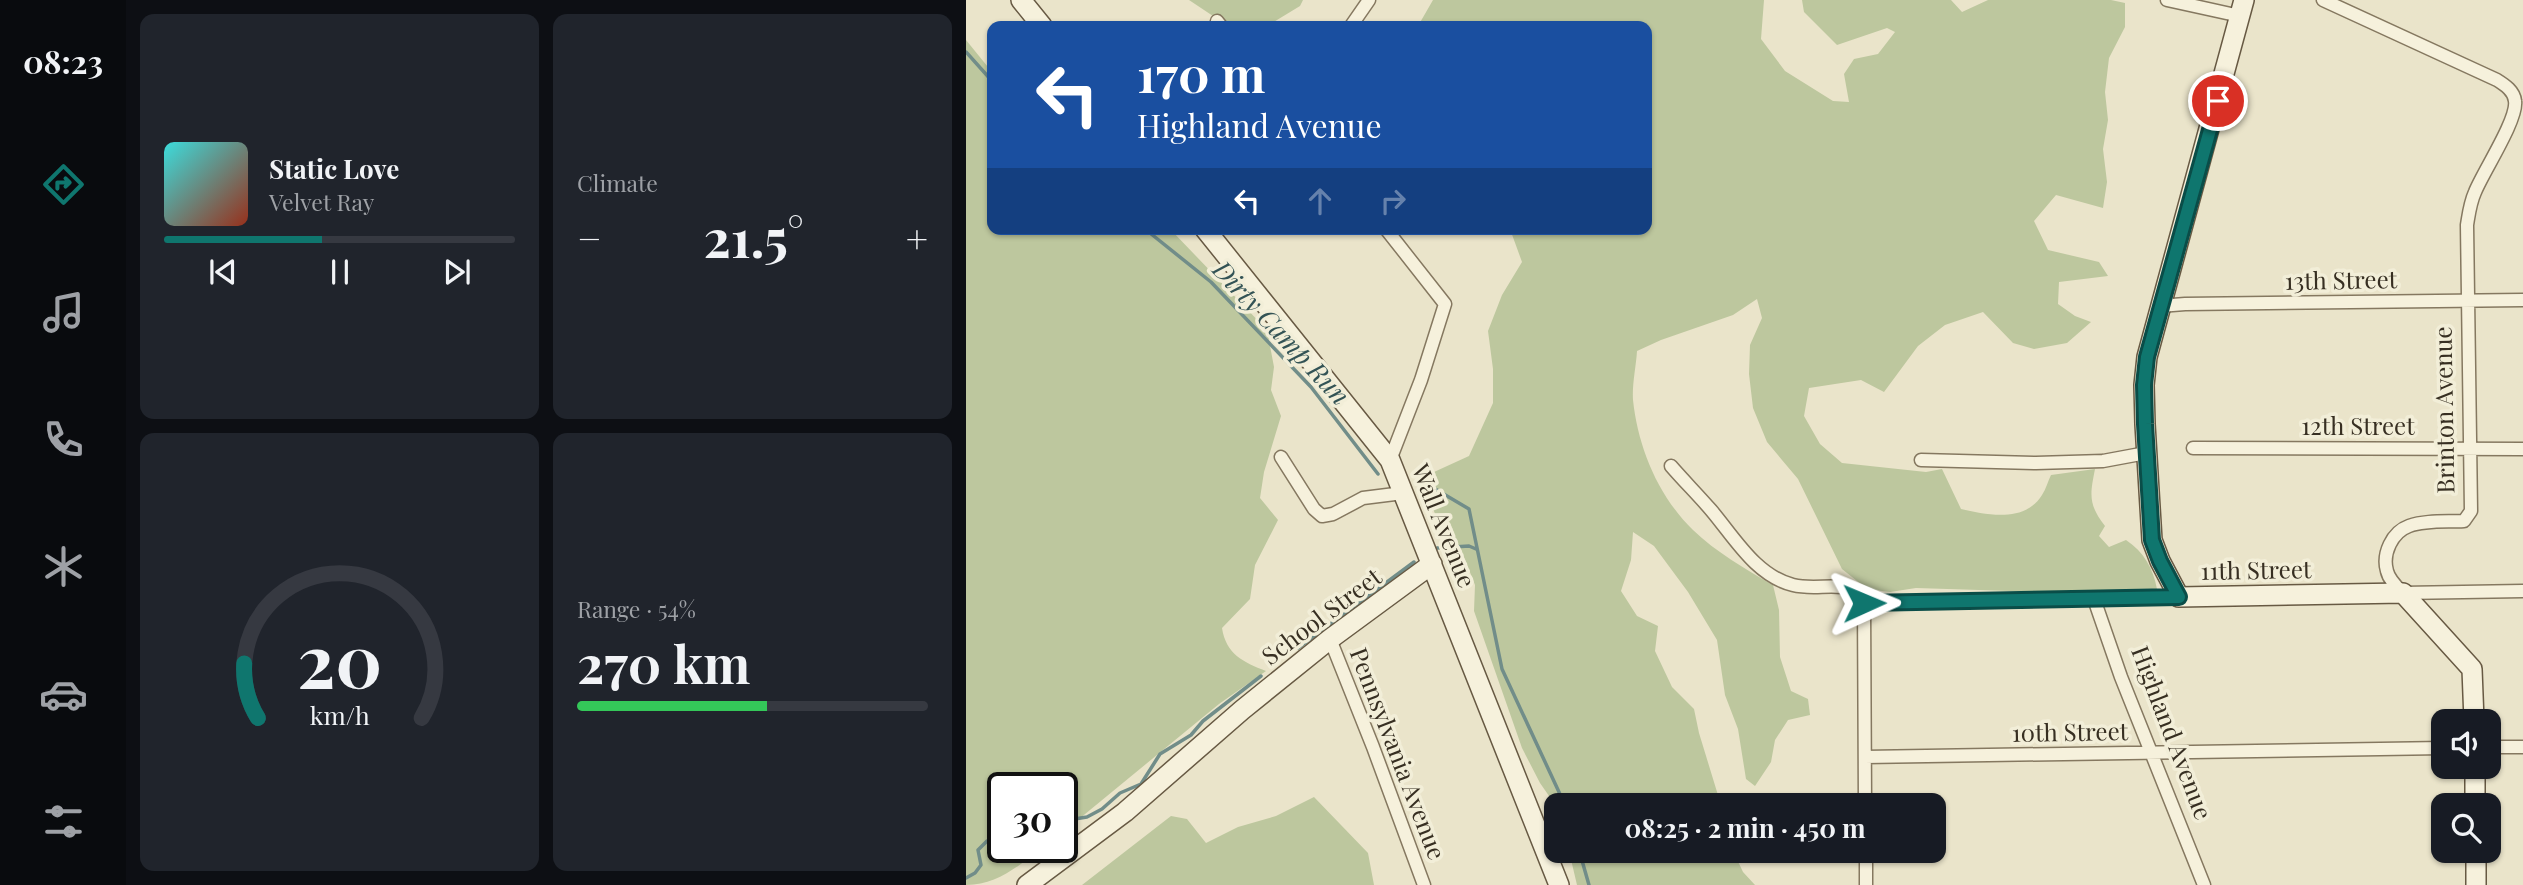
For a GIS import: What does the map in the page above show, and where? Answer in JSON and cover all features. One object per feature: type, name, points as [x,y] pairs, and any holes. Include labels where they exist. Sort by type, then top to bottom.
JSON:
[{"type":"street","points":[[1021,0],[1038,21]]},
{"type":"street","points":[[1353,21],[1368,0]]},
{"type":"street","points":[[2167,0],[2242,8],[2160,306],[2147,357],[2144,385],[2152,540],[2179,597]]},
{"type":"street","name":"Brinton Avenue","points":[[2323,0],[2497,80],[2508,88],[2514,97],[2512,118],[2476,189],[2469,210],[2471,511],[2464,521],[2411,525],[2402,529],[2387,552],[2387,572],[2390,579],[2472,668],[2474,709]]},
{"type":"street","name":"Wall Avenue","points":[[1210,235],[1390,460],[1559,885]]},
{"type":"street","points":[[1390,460],[1421,380],[1446,304],[1391,235]]},
{"type":"street","name":"13th Street","points":[[2160,306],[2523,300]]},
{"type":"street","name":"12th Street","points":[[2193,448],[2523,449]]},
{"type":"street","points":[[1921,460],[2050,463],[2103,461],[2146,453]]},
{"type":"street","points":[[1281,457],[1314,509],[1322,516],[1333,514],[1363,498],[1403,494]]},
{"type":"street","points":[[1671,466],[1746,554],[1771,575],[1792,585],[1853,588],[1861,594],[1864,603],[1865,793]]},
{"type":"street","name":"School Street","points":[[1027,885],[1125,812],[1242,710],[1330,639],[1432,564]]},
{"type":"street","name":"11th Street","points":[[1864,603],[2523,591]]},
{"type":"street","name":"Highland Avenue","points":[[2094,599],[2204,885]]},
{"type":"street","name":"Pennsylvania Avenue","points":[[1330,639],[1424,885]]},
{"type":"street","points":[[2501,747],[2523,747]]},
{"type":"street","name":"10th Street","points":[[1865,757],[2431,748]]},
{"type":"street","points":[[1866,863],[1866,885]]},
{"type":"street","points":[[2476,863],[2476,885]]},
{"type":"green space","points":[[1189,0],[1303,0],[1300,6],[1275,21],[1220,21]]},
{"type":"green space","points":[[1433,0],[1764,0],[1761,39],[1785,71],[1833,101],[1849,102],[1844,74],[1854,59],[1878,54],[1895,32],[1887,28],[1837,45],[1804,12],[1802,0],[1951,0],[1962,12],[1988,0],[2111,0],[2125,3],[2125,27],[2109,58],[2105,92],[2108,120],[2103,149],[2107,182],[2103,208],[2056,195],[2034,221],[2048,250],[2099,262],[2108,276],[2059,282],[2058,304],[2075,316],[2091,322],[2067,343],[2034,349],[2013,343],[1983,312],[1945,325],[1918,346],[1884,392],[1861,380],[1809,388],[1804,416],[1820,444],[1842,463],[1926,472],[1942,469],[1961,509],[1982,513],[2005,515],[2026,510],[2042,495],[2051,475],[2095,469],[2093,505],[2105,526],[2099,536],[2109,547],[2126,540],[2138,550],[2147,561],[2157,589],[2124,593],[2069,593],[1916,588],[1890,592],[1867,589],[1842,569],[1798,479],[1767,442],[1753,408],[1749,374],[1750,345],[1762,318],[1757,299],[1733,315],[1637,351],[1633,400],[1645,453],[1660,486],[1681,517],[1711,546],[1773,585],[1779,610],[1780,657],[1791,691],[1808,699],[1810,715],[1788,720],[1775,740],[1771,762],[1755,786],[1746,779],[1738,729],[1725,695],[1717,640],[1688,592],[1654,546],[1633,532],[1631,560],[1621,591],[1637,616],[1658,626],[1655,651],[1672,687],[1694,709],[1717,793],[1547,793],[1522,748],[1474,611],[1475,585],[1464,557],[1443,532],[1430,502],[1434,472],[1469,456],[1493,403],[1493,369],[1488,331],[1502,295],[1522,262],[1512,235],[1652,235],[1652,21],[1421,21]]},
{"type":"green space","points":[[966,40],[987,66],[987,235],[1176,235],[1267,330],[1274,367],[1271,390],[1281,416],[1264,472],[1260,498],[1278,520],[1255,565],[1250,599],[1222,628],[1227,644],[1237,656],[1266,671],[1219,704],[1078,820],[1078,772],[987,772],[987,863],[1022,863],[998,878],[966,885]]},
{"type":"green space","points":[[1314,797],[1368,853],[1374,885],[1082,885],[1171,816],[1187,819],[1206,843],[1238,827],[1276,816]]},
{"type":"green space","points":[[1572,863],[1739,863],[1755,885],[1577,885]]},
{"type":"waterway","name":"Dirty Camp Run","points":[[966,52],[987,75]]},
{"type":"waterway","name":"Dirty Camp Run","points":[[1152,235],[1211,282],[1311,387],[1378,474]]},
{"type":"waterway","name":"Dirty Camp Run","points":[[1420,480],[1469,509],[1502,669],[1559,793]]},
{"type":"waterway","points":[[1437,548],[1469,546],[1476,549]]},
{"type":"waterway","points":[[1298,648],[1414,562]]},
{"type":"waterway","points":[[1078,818],[1102,809],[1120,793],[1141,784],[1160,754],[1191,735],[1203,721],[1261,676]]},
{"type":"waterway","points":[[966,878],[975,873],[981,865],[978,850],[987,841]]},
{"type":"waterway","name":"Dirty Camp Run","points":[[1583,863],[1589,885]]},
{"type":"route","points":[[1864,603],[2179,597],[2152,540],[2144,385],[2147,357],[2157,317],[2218,101]]}]
